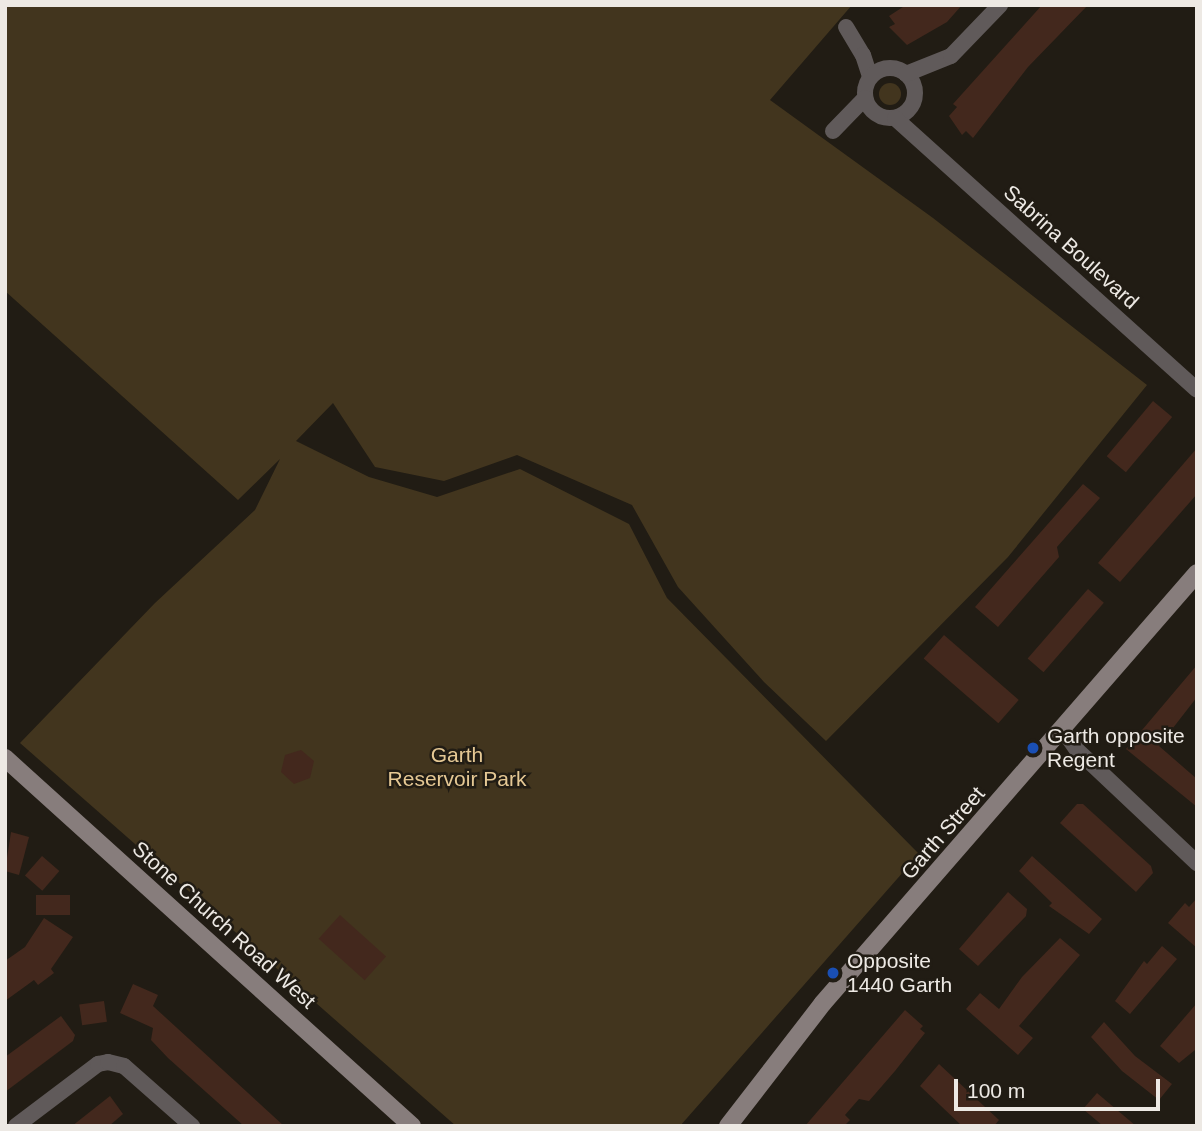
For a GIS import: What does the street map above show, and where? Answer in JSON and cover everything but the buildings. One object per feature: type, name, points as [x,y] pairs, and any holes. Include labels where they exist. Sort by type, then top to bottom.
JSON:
[{"type":"main road","name":"Garth Street","points":[[728,1126],[823,1003],[1197,573]]},
{"type":"main road","name":"Stone Church Road West","points":[[5,758],[412,1126]]},
{"type":"street","points":[[917,135],[910,108],[915,92],[937,65],[963,47],[1000,5]]},
{"type":"street","points":[[846,27],[877,73]]},
{"type":"street","points":[[877,73],[905,74],[937,65]]},
{"type":"street","points":[[833,131],[851,117],[877,73]]},
{"type":"street","points":[[905,74],[915,92]]},
{"type":"street","points":[[864,98],[874,114]]},
{"type":"street","points":[[851,117],[874,114],[895,118],[910,108]]},
{"type":"street","name":"Sabrina Boulevard","points":[[895,118],[1197,390]]},
{"type":"street","points":[[1063,730],[1077,750],[1197,863]]},
{"type":"street","points":[[16,1126],[98,1064],[108,1062],[124,1066],[192,1126]]},
{"type":"green space","name":"Garth Reservoir Park","points":[[5,5],[852,5],[770,100],[933,218],[1147,385],[1008,557],[826,741],[764,682],[678,587],[632,505],[517,455],[444,481],[375,467],[333,403],[296,441],[369,477],[437,497],[520,469],[629,524],[667,598],[919,854],[680,1126],[456,1126],[20,743],[155,603],[255,510],[280,459],[238,500],[5,291]]},
{"type":"green space","points":[[890,83],[898,86],[901,94],[898,102],[890,105],[882,102],[879,94],[882,86]]},
{"type":"place","name":"Garth opposite Regent","points":[[1033,748]]},
{"type":"place","name":"Opposite 1440 Garth","points":[[833,973]]}]
